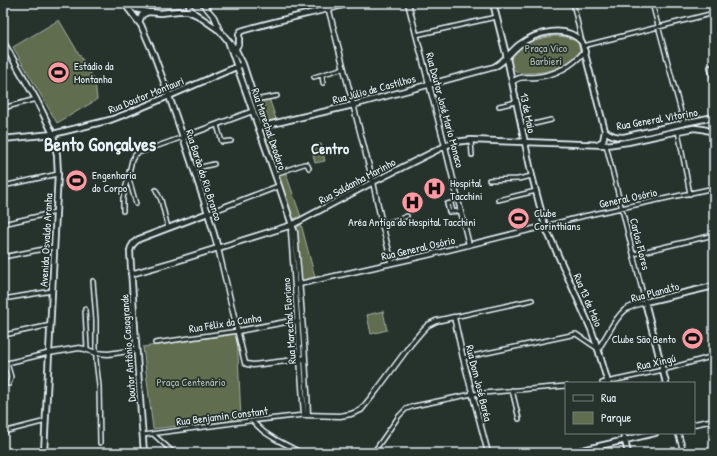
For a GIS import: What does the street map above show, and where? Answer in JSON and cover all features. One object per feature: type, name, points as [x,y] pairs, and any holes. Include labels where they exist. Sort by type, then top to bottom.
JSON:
[{"type":"main road","name":"Rua Barão do Rio Branco","points":[[124,3],[139,22],[148,40],[183,137],[218,248]]},
{"type":"main road","points":[[128,3],[136,9],[148,12],[161,13],[184,11],[197,15]]},
{"type":"main road","points":[[234,52],[239,43],[238,34],[241,30],[350,3]]},
{"type":"main road","name":"13 de Maio","points":[[494,5],[532,176],[545,226]]},
{"type":"main road","points":[[139,22],[142,15],[148,12]]},
{"type":"main road","name":"Rua Marechal Deodoro","points":[[197,15],[220,31],[228,40],[234,52],[243,64],[255,100],[275,174],[293,228]]},
{"type":"main road","name":"Rua Júlio de Castilhos","points":[[261,126],[353,104],[494,67],[501,64],[523,42],[534,36],[549,32],[556,31],[574,35],[583,46]]},
{"type":"main road","name":"Avenida Osvaldo Aranha","points":[[3,42],[36,99],[53,134],[58,155],[50,352],[44,453]]},
{"type":"main road","points":[[583,46],[605,131],[603,141],[596,145]]},
{"type":"main road","name":"Rua Marechal Deodoro","points":[[234,52],[237,66],[253,111],[261,126]]},
{"type":"main road","name":"Rua Doutor Montauri","points":[[3,138],[53,134],[114,118],[243,64]]},
{"type":"main road","name":"Rua Júlio de Castilhos","points":[[494,67],[504,67],[509,70]]},
{"type":"main road","name":"Rua General Vitorino","points":[[605,131],[611,136],[624,137],[714,117]]},
{"type":"main road","name":"Rua Saldanha Marinho","points":[[131,274],[218,248],[293,228],[373,182],[455,142],[471,140],[606,145],[628,142],[678,130],[694,128],[714,132]]},
{"type":"main road","points":[[168,228],[208,213]]},
{"type":"main road","name":"Rua 13 de Maio","points":[[545,226],[591,329],[608,382]]},
{"type":"main road","name":"Doutor Antônio Casagrande","points":[[144,453],[130,251],[133,243],[139,239],[168,228]]},
{"type":"main road","name":"Rua Planalto","points":[[645,302],[714,286]]},
{"type":"main road","points":[[645,302],[666,382]]},
{"type":"main road","points":[[623,434],[628,453]]},
{"type":"main road","points":[[570,453],[651,434]]},
{"type":"street","points":[[178,11],[184,7],[186,3],[197,15]]},
{"type":"street","points":[[202,3],[214,17],[220,31]]},
{"type":"street","points":[[327,3],[373,182],[392,263]]},
{"type":"street","name":"Rua Doutor José Mario Monaco","points":[[408,3],[469,245]]},
{"type":"street","points":[[494,5],[505,3]]},
{"type":"street","points":[[512,82],[519,78],[538,77],[559,71],[573,63],[583,46],[573,3]]},
{"type":"street","points":[[652,3],[684,123]]},
{"type":"street","points":[[583,46],[714,13]]},
{"type":"street","points":[[416,35],[496,16]]},
{"type":"street","points":[[710,67],[714,83]]},
{"type":"street","points":[[314,77],[344,68]]},
{"type":"street","points":[[322,75],[323,83]]},
{"type":"street","points":[[255,100],[277,96]]},
{"type":"street","points":[[3,108],[36,99]]},
{"type":"street","points":[[499,106],[516,102]]},
{"type":"street","points":[[123,211],[128,178],[132,160],[135,155],[142,151],[253,111]]},
{"type":"street","points":[[521,127],[550,120]]},
{"type":"street","points":[[217,125],[222,142],[231,141]]},
{"type":"street","points":[[678,130],[690,194]]},
{"type":"street","points":[[471,140],[472,155]]},
{"type":"street","name":"Carlos Flores","points":[[606,145],[645,302]]},
{"type":"street","points":[[194,170],[214,164]]},
{"type":"street","points":[[275,174],[304,164],[307,164],[309,168]]},
{"type":"street","points":[[3,186],[58,174]]},
{"type":"street","points":[[489,180],[532,176]]},
{"type":"street","points":[[128,178],[136,204]]},
{"type":"street","points":[[208,213],[279,186]]},
{"type":"street","name":"General Osório","points":[[545,226],[584,216],[714,188]]},
{"type":"street","points":[[156,190],[161,200],[168,228]]},
{"type":"street","points":[[498,200],[536,191]]},
{"type":"street","points":[[453,212],[461,211]]},
{"type":"street","points":[[3,224],[56,212]]},
{"type":"street","points":[[382,224],[407,216]]},
{"type":"street","name":"Rua General Osório","points":[[297,285],[545,226]]},
{"type":"street","name":"Rua Marechal Floriano","points":[[293,228],[291,232],[303,330],[306,415]]},
{"type":"street","points":[[634,254],[714,235]]},
{"type":"street","points":[[3,257],[54,247]]},
{"type":"street","name":"Rua Barão do Rio Branco","points":[[218,248],[244,361],[247,364],[253,365],[303,359]]},
{"type":"street","points":[[93,281],[96,320],[100,443]]},
{"type":"street","name":"Rua Marechal Floriano","points":[[297,285],[297,321],[303,359]]},
{"type":"street","points":[[3,299],[52,291]]},
{"type":"street","points":[[306,415],[340,416],[352,414],[361,410],[410,344],[428,325],[436,321],[532,300]]},
{"type":"street","name":"Rua Planalto","points":[[598,349],[619,316],[633,306],[645,302]]},
{"type":"street","points":[[85,309],[87,349]]},
{"type":"street","name":"Rua Dom José Baréa","points":[[454,317],[463,358],[488,453]]},
{"type":"street","points":[[297,321],[303,330]]},
{"type":"street","name":"Rua Félix da Cunha","points":[[155,343],[297,321]]},
{"type":"street","points":[[4,335],[50,325]]},
{"type":"street","points":[[463,358],[576,334],[598,349]]},
{"type":"street","points":[[3,364],[50,352],[79,348],[87,349],[96,353],[108,354],[136,350]]},
{"type":"street","name":"Rua Xingú","points":[[612,382],[714,356]]},
{"type":"street","points":[[7,363],[11,377],[9,384]]},
{"type":"street","points":[[373,453],[399,416],[406,409],[414,406],[472,394],[565,386]]},
{"type":"street","points":[[512,390],[519,419]]},
{"type":"street","name":"Rua Benjamin Constant","points":[[143,435],[306,415]]},
{"type":"street","points":[[695,424],[714,420]]},
{"type":"street","points":[[252,421],[264,432],[302,453],[316,453]]},
{"type":"street","points":[[3,432],[46,422]]},
{"type":"street","points":[[153,434],[174,453]]},
{"type":"street","points":[[678,434],[684,453]]},
{"type":"green space","name":"Estádio da Montanha","points":[[59,20],[95,81],[97,99],[57,123],[13,47]]},
{"type":"green space","name":"Praça Vico Barbieri","points":[[555,36],[567,37],[578,42],[580,51],[570,61],[552,70],[545,72],[519,73],[514,70],[511,63],[511,57],[515,51],[527,43],[535,40]]},
{"type":"green space","points":[[269,98],[277,122],[265,125],[257,101]]},
{"type":"green space","points":[[270,128],[301,217],[293,219],[262,130]]},
{"type":"green space","points":[[321,144],[325,161],[315,163],[311,146]]},
{"type":"green space","points":[[301,224],[315,277],[301,281],[297,228]]},
{"type":"green space","points":[[383,311],[387,330],[371,334],[367,315]]},
{"type":"green space","name":"Praça Centenário","points":[[237,334],[241,418],[153,429],[143,347]]},
{"type":"place","name":"Estádio da Montanha","points":[[59,72]]},
{"type":"place","name":"Engenharia do Corpo","points":[[77,181]]},
{"type":"place","name":"Hospital Tacchini","points":[[435,189]]},
{"type":"place","name":"Aréa Antiga do Hospital Tacchini","points":[[412,202]]},
{"type":"place","name":"Clube Corinthians","points":[[519,219]]},
{"type":"place","name":"Clube São Bento","points":[[692,339]]},
{"type":"district","name":"Bento Gonçalves","points":[[100,144]]},
{"type":"district","name":"Centro","points":[[330,149]]}]
